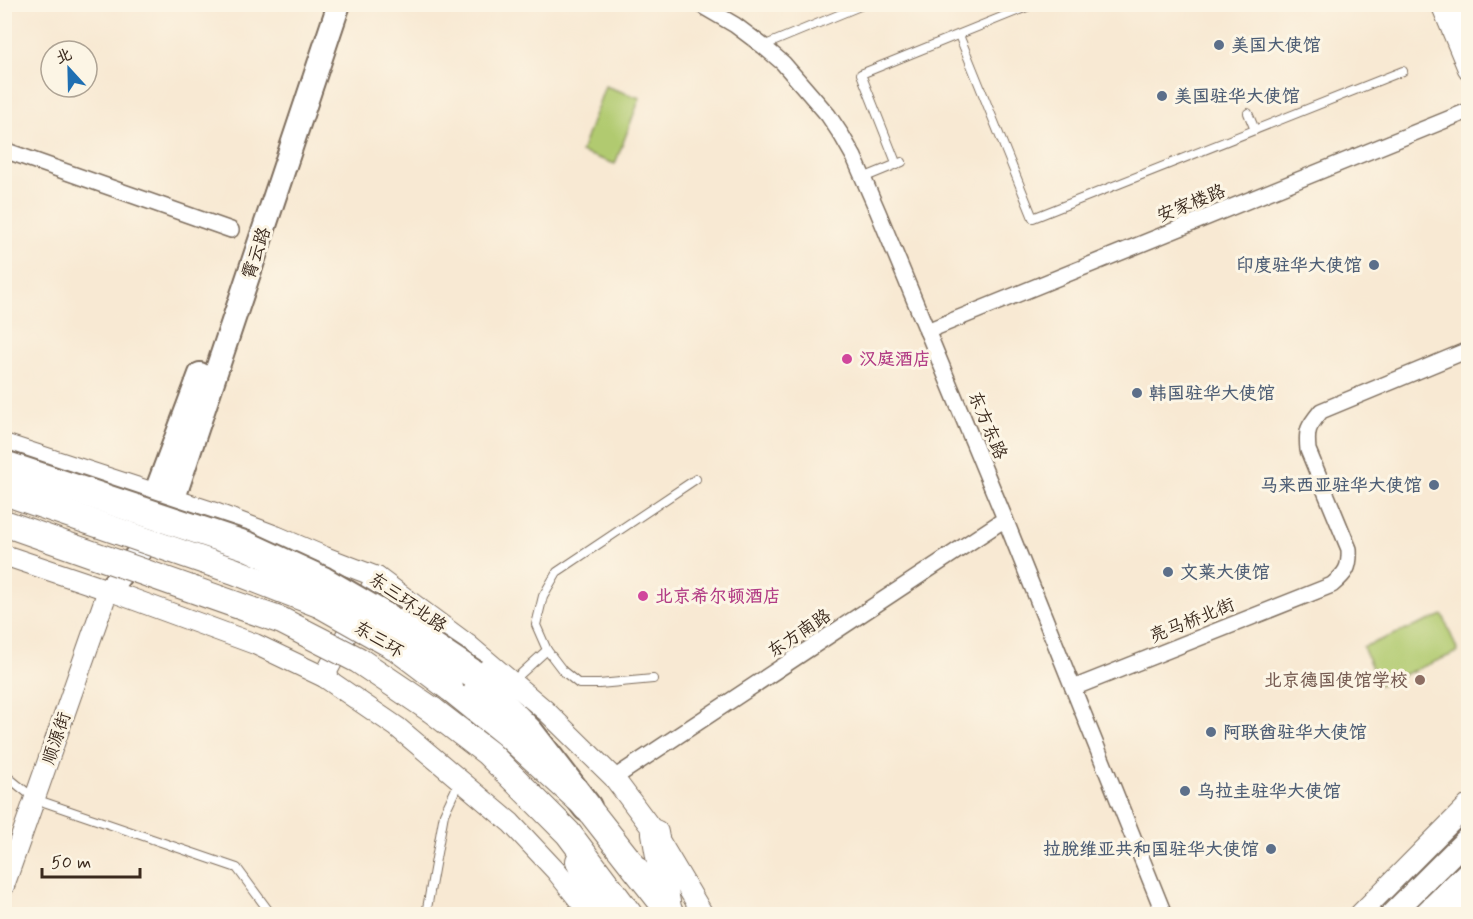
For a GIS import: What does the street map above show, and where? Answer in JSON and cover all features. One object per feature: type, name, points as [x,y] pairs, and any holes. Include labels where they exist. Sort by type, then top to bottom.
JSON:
[{"type":"highway","points":[[4,465],[247,546],[323,581],[404,628],[462,681],[529,732],[670,913]]},
{"type":"highway","name":"东三环","points":[[4,492],[234,571],[321,605],[462,681]]},
{"type":"highway","name":"东三环","points":[[4,523],[282,621],[358,660],[432,710],[488,753],[568,832],[629,915]]},
{"type":"highway","points":[[568,832],[599,915]]},
{"type":"highway","points":[[655,833],[670,913]]},
{"type":"main road","name":"霄云路","points":[[164,497],[324,4]]},
{"type":"main road","name":"霄云路","points":[[164,497],[339,4]]},
{"type":"main road","points":[[108,590],[136,550],[164,497]]},
{"type":"main road","points":[[1392,915],[1468,838]]},
{"type":"main road","points":[[1439,912],[1468,872]]},
{"type":"street","name":"东方东路","points":[[699,4],[735,25],[783,63],[828,115],[846,142],[1005,519],[1164,915]]},
{"type":"street","points":[[1441,4],[1468,69]]},
{"type":"street","points":[[1458,4],[1468,27]]},
{"type":"street","name":"安家楼路","points":[[927,331],[1468,111]]},
{"type":"street","points":[[4,150],[231,230]]},
{"type":"street","name":"亮马桥北街","points":[[1073,688],[1332,585],[1344,574],[1350,561],[1349,549],[1308,450],[1306,435],[1311,423],[1321,411],[1468,350]]},
{"type":"street","name":"东三环北路","points":[[5,444],[215,513],[377,577],[467,644],[546,711],[614,778],[655,833],[704,915]]},
{"type":"street","points":[[4,504],[136,550]]},
{"type":"street","name":"东方南路","points":[[614,778],[1005,519]]},
{"type":"street","points":[[4,555],[255,644],[324,677],[397,727],[511,823],[556,871],[591,915]]},
{"type":"street","points":[[324,677],[377,577]]},
{"type":"street","name":"顺源街","points":[[4,886],[108,590]]},
{"type":"street","points":[[1360,915],[1468,806]]},
{"type":"street","points":[[1422,885],[1439,912],[1468,898]]},
{"type":"lane","points":[[763,46],[865,4]]},
{"type":"lane","points":[[863,178],[900,164],[861,74],[1034,4]]},
{"type":"lane","points":[[959,35],[1033,218],[1402,71]]},
{"type":"lane","points":[[1248,113],[1255,130]]},
{"type":"lane","points":[[652,679],[579,684],[563,671],[547,650],[536,625],[543,596],[557,572],[696,479]]},
{"type":"lane","points":[[511,682],[547,650]]},
{"type":"lane","points":[[4,774],[35,799],[237,868],[271,915]]},
{"type":"lane","points":[[426,915],[444,814],[460,780]]},
{"type":"green space","points":[[605,86],[640,98],[615,164],[581,152]]},
{"type":"green space","points":[[1443,615],[1458,652],[1379,685],[1363,647]]},
{"type":"place","name":"美国大使馆","points":[[1219,45]]},
{"type":"place","name":"美国驻华大使馆","points":[[1162,96]]},
{"type":"place","name":"印度驻华大使馆","points":[[1374,265]]},
{"type":"place","name":"汉庭酒店","points":[[847,359]]},
{"type":"place","name":"韩国驻华大使馆","points":[[1137,393]]},
{"type":"place","name":"马来西亚驻华大使馆","points":[[1434,485]]},
{"type":"place","name":"文莱大使馆","points":[[1168,572]]},
{"type":"place","name":"北京希尔顿酒店","points":[[643,596]]},
{"type":"place","name":"北京德国使馆学校","points":[[1420,680]]},
{"type":"place","name":"阿联酋驻华大使馆","points":[[1211,732]]},
{"type":"place","name":"乌拉圭驻华大使馆","points":[[1185,791]]},
{"type":"place","name":"拉脱维亚共和国驻华大使馆","points":[[1271,849]]}]
